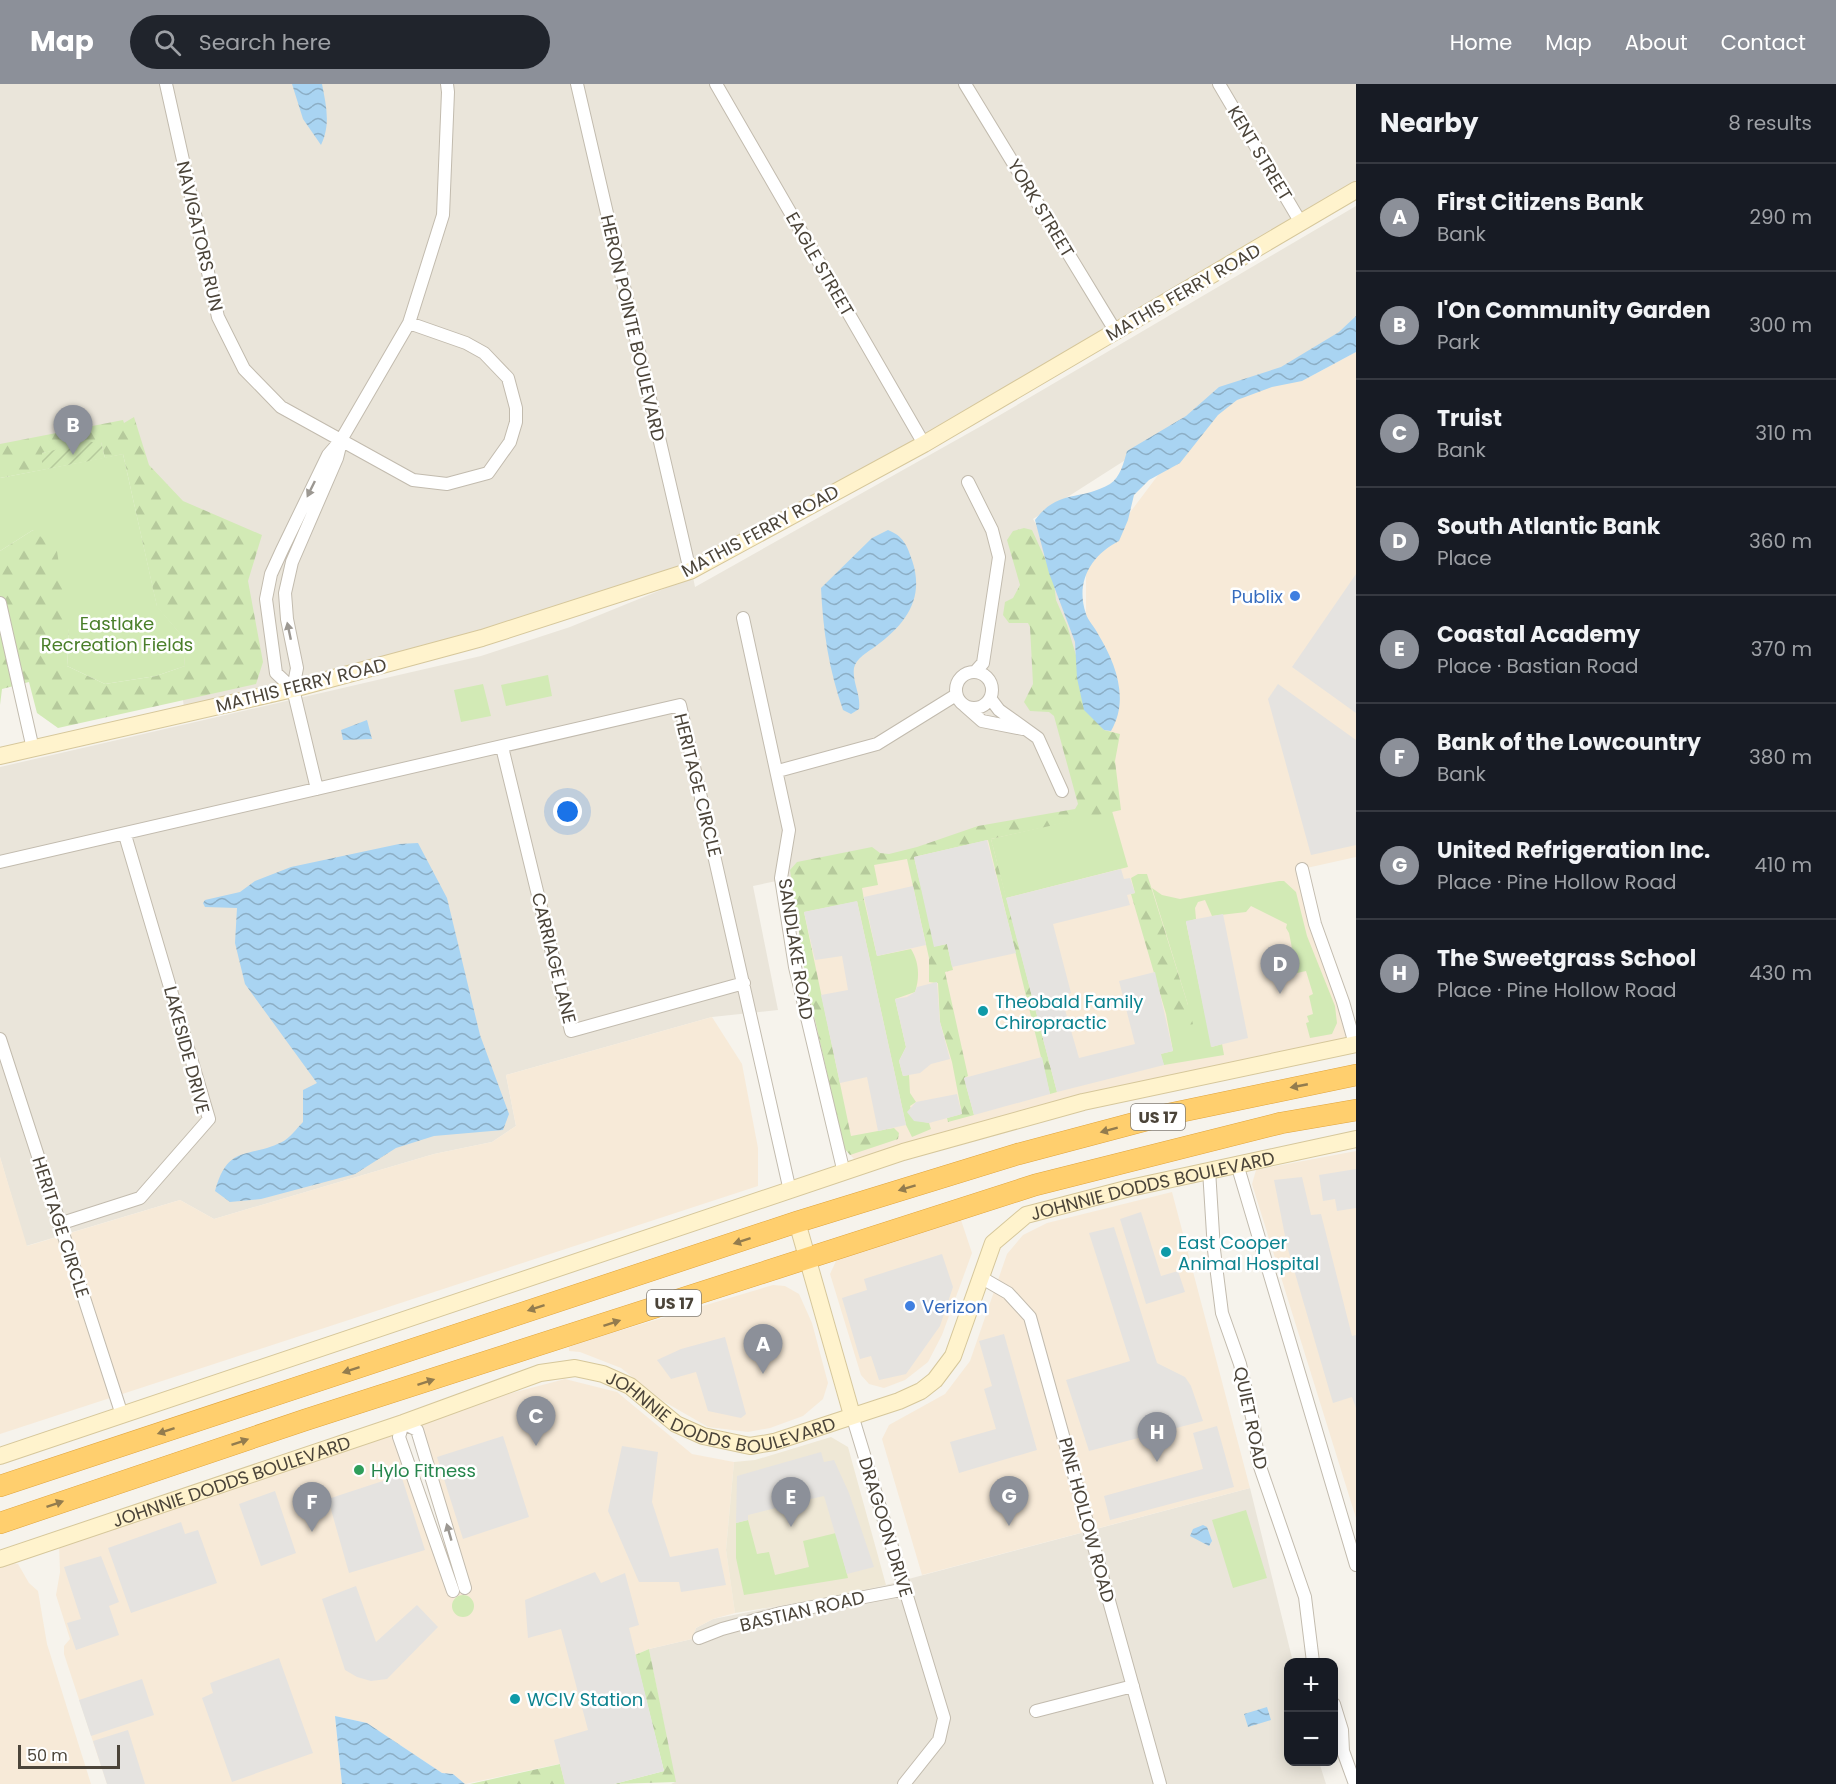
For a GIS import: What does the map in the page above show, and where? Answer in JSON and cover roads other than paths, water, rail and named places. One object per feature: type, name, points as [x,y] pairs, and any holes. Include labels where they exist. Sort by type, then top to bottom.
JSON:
[{"type":"highway","name":"US 17","points":[[0,1486],[797,1222],[1076,1138],[1169,1114],[1356,1075]]},
{"type":"highway","name":"JOHNNIE DODDS BOULEVARD","points":[[0,1523],[305,1420],[1035,1185],[1281,1123],[1356,1110]]},
{"type":"street","name":"NAVIGATORS RUN","points":[[166,84],[218,317],[244,369],[281,407],[341,440]]},
{"type":"street","points":[[293,688],[276,673],[266,599],[282,550],[328,455],[341,440],[409,323],[443,214],[447,84]]},
{"type":"street","name":"HERON POINTE BOULEVARD","points":[[577,84],[690,571]]},
{"type":"street","name":"EAGLE STREET","points":[[716,84],[924,444]]},
{"type":"street","name":"YORK STREET","points":[[965,84],[1116,332]]},
{"type":"street","name":"KENT STREET","points":[[1219,84],[1301,223]]},
{"type":"street","name":"MATHIS FERRY ROAD","points":[[0,756],[293,688],[482,638],[690,571],[924,444],[1356,190]]},
{"type":"street","points":[[341,440],[413,480],[431,484],[460,482],[488,473],[507,447],[516,422],[516,408],[508,378],[499,366],[484,353],[466,343],[409,323]]},
{"type":"street","points":[[317,789],[293,688],[297,668],[287,619],[285,593],[292,562],[338,458],[341,440]]},
{"type":"street","points":[[968,482],[992,530],[999,557],[983,663],[975,672],[962,676],[958,681],[956,695],[982,721],[1029,730]]},
{"type":"street","points":[[0,603],[33,749]]},
{"type":"street","name":"SANDLAKE ROAD","points":[[743,618],[789,830],[781,878],[795,967],[844,1173]]},
{"type":"street","points":[[965,706],[979,707],[990,698],[992,692],[987,678],[975,672]]},
{"type":"street","points":[[778,771],[877,744],[956,695]]},
{"type":"street","points":[[990,698],[999,710],[1038,738],[1062,791]]},
{"type":"street","name":"HERITAGE CIRCLE","points":[[0,862],[125,835],[680,705],[790,1191]]},
{"type":"street","name":"CARRIAGE LANE","points":[[502,747],[571,1032],[744,983]]},
{"type":"street","name":"LAKESIDE DRIVE","points":[[59,1224],[140,1198],[209,1119],[125,835]]},
{"type":"street","points":[[0,1456],[903,1152],[1083,1102],[1355,1044],[1343,1002],[1314,924],[1302,869]]},
{"type":"street","name":"HERITAGE CIRCLE","points":[[0,1039],[122,1415]]},
{"type":"street","name":"JOHNNIE DODDS BOULEVARD","points":[[0,1559],[403,1424],[540,1373],[575,1368],[603,1374],[630,1386],[676,1424],[726,1443],[750,1446],[774,1442],[910,1396],[935,1380],[953,1356],[993,1243],[1026,1215],[1095,1196],[1356,1139]]},
{"type":"street","points":[[1237,1164],[1356,1565]]},
{"type":"street","name":"QUIET ROAD","points":[[1209,1170],[1214,1250],[1222,1313],[1240,1364],[1254,1426],[1258,1461],[1305,1597],[1313,1658]]},
{"type":"street","points":[[797,1222],[807,1260]]},
{"type":"street","name":"DRAGOON DRIVE","points":[[807,1260],[944,1718],[939,1740],[904,1784]]},
{"type":"street","name":"PINE HOLLOW ROAD","points":[[982,1278],[1008,1293],[1030,1317],[1160,1784]]},
{"type":"street","points":[[403,1424],[417,1430],[433,1478],[459,1590],[399,1437],[403,1424]]},
{"type":"street","points":[[416,1483],[433,1478]]},
{"type":"street","name":"BASTIAN ROAD","points":[[699,1638],[722,1629],[781,1613],[906,1589]]},
{"type":"street","points":[[1036,1711],[1133,1686]]},
{"type":"street","points":[[1336,1712],[1342,1730],[1343,1751],[1355,1784]]},
{"type":"water","points":[[292,84],[322,84],[327,122],[321,145],[303,119]]},
{"type":"water","points":[[1356,316],[1356,352],[1302,381],[1272,387],[1237,400],[1218,415],[1180,463],[1149,480],[1134,495],[1128,520],[1119,541],[1100,554],[1093,562],[1084,581],[1083,602],[1088,619],[1110,656],[1120,694],[1117,719],[1111,731],[1104,730],[1084,710],[1077,678],[1075,642],[1049,573],[1035,520],[1044,510],[1061,499],[1110,484],[1119,474],[1127,451],[1186,416],[1219,387],[1281,367],[1339,332]]},
{"type":"water","points":[[888,530],[901,538],[910,555],[915,574],[914,598],[910,609],[896,629],[855,664],[854,678],[859,709],[851,714],[843,710],[830,665],[821,588],[872,538]]},
{"type":"water","points":[[367,720],[372,739],[343,740],[341,730]]},
{"type":"water","points":[[418,843],[447,898],[480,1035],[509,1114],[503,1130],[434,1136],[396,1148],[355,1174],[261,1199],[230,1202],[215,1191],[226,1166],[240,1155],[270,1147],[288,1138],[303,1122],[303,1090],[317,1083],[245,984],[235,943],[237,908],[205,907],[203,903],[205,900],[240,892],[255,881],[291,867],[399,844]]},
{"type":"water","points":[[1203,1525],[1207,1527],[1212,1541],[1209,1546],[1190,1536],[1193,1529]]},
{"type":"water","points":[[1267,1707],[1271,1720],[1248,1727],[1244,1714]]},
{"type":"water","points":[[335,1716],[367,1723],[442,1773],[453,1774],[465,1784],[342,1784]]},
{"type":"place","name":"I'On Community Garden","points":[[73,455]]},
{"type":"place","name":"Publix","points":[[1295,596]]},
{"type":"place","name":"South Atlantic Bank","points":[[1280,994]]},
{"type":"place","name":"Theobald Family Chiropractic","points":[[983,1011]]},
{"type":"place","name":"East Cooper Animal Hospital","points":[[1166,1252]]},
{"type":"place","name":"Verizon","points":[[910,1306]]},
{"type":"place","name":"First Citizens Bank","points":[[763,1374]]},
{"type":"place","name":"Truist","points":[[536,1446]]},
{"type":"place","name":"The Sweetgrass School","points":[[1157,1462]]},
{"type":"place","name":"Hylo Fitness","points":[[359,1470]]},
{"type":"place","name":"United Refrigeration Inc.","points":[[1009,1526]]},
{"type":"place","name":"Coastal Academy","points":[[791,1527]]},
{"type":"place","name":"Bank of the Lowcountry","points":[[312,1532]]},
{"type":"place","name":"WCIV Station","points":[[515,1699]]},
{"type":"park label","name":"Eastlake Recreation Fields","points":[[117,633]]}]
